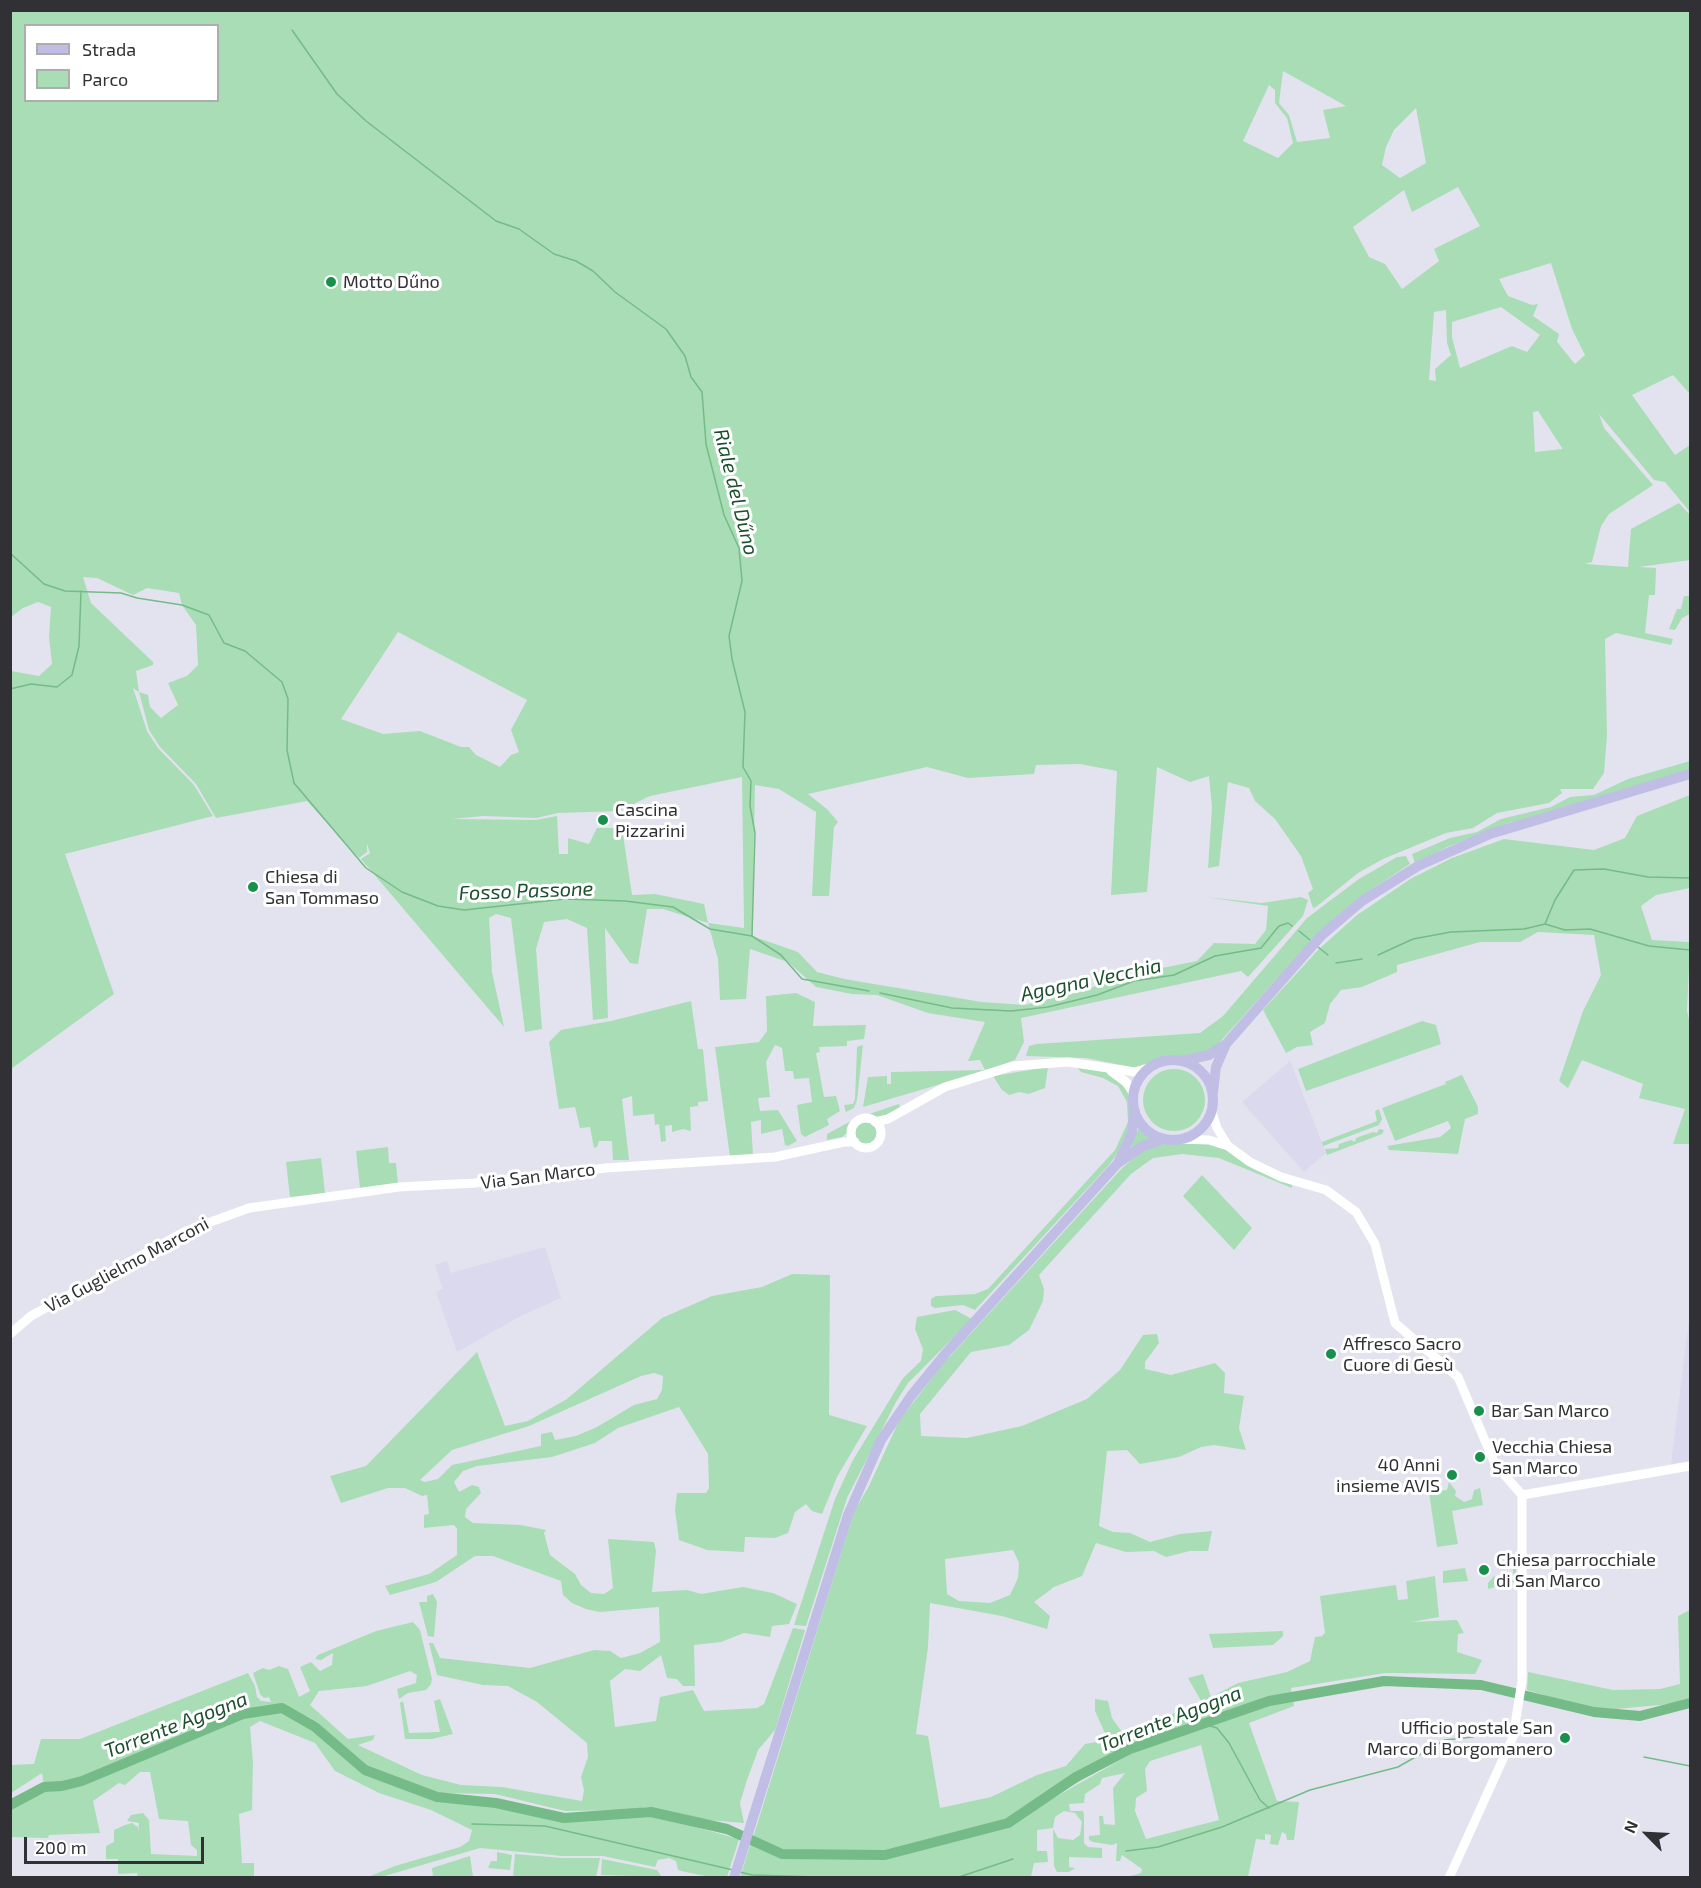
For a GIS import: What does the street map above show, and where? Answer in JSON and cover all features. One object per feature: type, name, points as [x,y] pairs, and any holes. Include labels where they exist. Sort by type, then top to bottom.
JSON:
[{"type":"main road","points":[[1118,1163],[1132,1133],[1134,1094],[1143,1074],[1151,1067],[1171,1060],[1182,1061],[1209,1055],[1226,1044],[1321,936],[1362,901],[1418,866],[1490,834],[1690,774]]},
{"type":"main road","points":[[1134,1109],[1145,1128],[1164,1138],[1179,1139],[1199,1130],[1211,1110],[1216,1067],[1226,1044]]},
{"type":"main road","points":[[1182,1061],[1202,1073],[1212,1094]]},
{"type":"main road","points":[[734,1878],[832,1561],[866,1470],[881,1440],[900,1411],[946,1353],[1118,1163],[1143,1146],[1164,1138]]},
{"type":"street","points":[[888,1119],[881,1131],[879,1141],[872,1147],[862,1147],[855,1142],[852,1131],[861,1120],[875,1122],[888,1119],[945,1087],[1013,1066],[1068,1062],[1109,1070],[1135,1072],[1151,1067]]},
{"type":"street","points":[[1109,1070],[1126,1082],[1134,1094]]},
{"type":"street","points":[[1211,1110],[1216,1128],[1228,1146]]},
{"type":"street","points":[[875,1122],[881,1131]]},
{"type":"street","name":"Via San Marco","points":[[828,1146],[845,1138],[852,1131]]},
{"type":"street","points":[[1179,1139],[1209,1140],[1228,1146],[1266,1171],[1326,1190],[1353,1209],[1366,1226],[1375,1244],[1395,1323],[1458,1377],[1495,1464],[1522,1495],[1522,1681],[1513,1737],[1449,1878]]},
{"type":"street","name":"Via San Marco","points":[[249,1208],[399,1187],[476,1183],[606,1168],[775,1157],[855,1142]]},
{"type":"street","name":"Via Guglielmo Marconi","points":[[10,1334],[31,1316],[186,1231],[249,1208]]},
{"type":"street","points":[[1522,1495],[1690,1466]]},
{"type":"shaded area","points":[[1290,1061],[1326,1153],[1304,1172],[1242,1102]]},
{"type":"shaded area","points":[[545,1247],[561,1298],[521,1316],[457,1352],[436,1292],[443,1289],[435,1265],[447,1261],[451,1273]]},
{"type":"shaded area","points":[[1690,1312],[1690,1461],[1671,1464]]},
{"type":"green space","points":[[11,11],[1690,11],[1690,160],[1688,159],[1690,161],[1690,394],[1673,375],[1632,395],[1675,455],[1690,445],[1690,512],[1665,482],[1654,480],[1599,414],[1604,428],[1653,485],[1609,514],[1601,526],[1592,562],[1585,564],[1628,567],[1631,529],[1679,503],[1690,515],[1690,560],[1639,567],[1656,568],[1655,595],[1649,595],[1645,633],[1673,639],[1671,645],[1616,633],[1605,639],[1607,735],[1604,773],[1593,789],[1560,789],[1562,793],[1549,803],[1497,813],[1473,828],[1446,833],[1383,859],[1358,873],[1313,908],[1308,893],[1313,889],[1301,856],[1275,819],[1255,801],[1249,788],[1228,782],[1219,866],[1208,868],[1212,807],[1209,776],[1190,782],[1157,767],[1147,892],[1111,895],[1117,771],[1080,764],[1036,765],[1034,774],[968,778],[927,767],[808,794],[827,809],[838,822],[834,827],[829,896],[812,896],[816,812],[779,789],[755,785],[752,936],[798,952],[817,972],[844,979],[982,1002],[1025,1005],[1085,990],[1127,975],[1197,961],[1214,943],[1255,944],[1266,930],[1268,906],[1205,897],[1262,903],[1301,897],[1308,900],[1303,916],[1248,977],[1241,971],[1021,1018],[1024,1042],[1015,1060],[985,1071],[863,1107],[868,1077],[887,1076],[887,1084],[891,1084],[891,1072],[985,1070],[980,1060],[968,1061],[985,1022],[928,1013],[877,995],[852,994],[816,987],[788,962],[750,949],[746,999],[720,1000],[718,959],[708,923],[663,909],[647,909],[638,964],[630,963],[605,928],[608,1018],[593,1020],[587,928],[567,919],[544,922],[536,949],[542,1029],[525,1032],[511,918],[496,914],[489,918],[492,972],[504,1027],[361,859],[370,853],[367,844],[367,852],[359,858],[307,801],[216,818],[196,784],[160,747],[149,730],[139,692],[133,688],[147,731],[158,748],[194,785],[213,816],[65,854],[114,994],[11,1069],[11,671],[39,676],[52,664],[49,637],[51,607],[38,602],[23,608],[11,617]],"holes":[[[1283,71],[1346,106],[1323,110],[1330,138],[1297,142],[1289,115],[1279,103]],[[1269,85],[1275,90],[1275,103],[1287,118],[1293,143],[1278,158],[1243,141]],[[1416,108],[1426,163],[1400,178],[1382,165],[1386,147],[1394,130]],[[1458,187],[1480,226],[1434,249],[1439,261],[1402,289],[1385,264],[1369,257],[1353,227],[1404,190],[1412,212]],[[1551,263],[1572,329],[1585,355],[1575,364],[1557,342],[1559,334],[1533,316],[1538,304],[1532,305],[1508,296],[1499,279]],[[1501,307],[1540,335],[1527,352],[1512,346],[1460,368],[1452,337],[1452,322]],[[1446,310],[1447,343],[1451,355],[1435,369],[1436,381],[1429,380],[1434,312]],[[1538,411],[1562,449],[1535,452],[1533,412]],[[83,577],[97,578],[133,595],[147,588],[179,593],[182,605],[196,625],[198,665],[187,676],[168,683],[178,705],[161,718],[150,707],[148,695],[139,692],[136,671],[153,665],[153,662],[91,603]],[[398,632],[527,700],[511,730],[519,752],[511,755],[500,767],[476,755],[469,747],[461,747],[420,731],[383,734],[341,719]],[[742,777],[744,928],[708,923],[704,904],[655,894],[632,895],[622,828],[597,828],[589,844],[568,838],[568,854],[559,854],[557,816],[536,820],[452,819],[483,816],[536,818],[558,813],[619,811],[650,796]]]},
{"type":"green space","points":[[1690,592],[1690,614],[1682,618],[1675,630],[1669,629],[1677,609],[1681,609],[1684,596],[1689,596]]},
{"type":"green space","points":[[1690,761],[1690,770],[1537,817],[1509,823],[1447,847],[1415,864],[1412,854],[1450,838],[1477,832],[1501,819],[1551,807],[1570,797],[1594,795],[1628,779]]},
{"type":"green space","points":[[1690,795],[1690,888],[1656,895],[1641,906],[1652,940],[1690,942],[1687,1011],[1690,1024],[1689,1144],[1673,1144],[1685,1109],[1639,1098],[1643,1084],[1582,1060],[1568,1088],[1559,1081],[1583,1011],[1601,975],[1594,935],[1538,932],[1520,942],[1480,942],[1397,965],[1397,972],[1362,987],[1341,990],[1330,1004],[1325,1023],[1310,1032],[1313,1045],[1297,1047],[1286,1053],[1263,1010],[1318,950],[1357,915],[1412,878],[1452,858],[1504,839],[1594,850],[1625,838],[1637,816]]},
{"type":"green space","points":[[1406,856],[1410,864],[1369,891],[1303,950],[1219,1043],[1209,1050],[1185,1057],[1166,1057],[1136,1068],[1086,1058],[1026,1056],[1029,1046],[1037,1044],[1200,1033],[1223,1016],[1307,918],[1359,879],[1397,857]]},
{"type":"green space","points":[[796,993],[815,1002],[813,1026],[866,1025],[864,1039],[847,1041],[847,1046],[819,1047],[820,1052],[816,1053],[824,1097],[836,1096],[840,1111],[827,1119],[829,1125],[805,1137],[801,1134],[797,1105],[812,1102],[809,1078],[794,1079],[793,1071],[785,1071],[782,1048],[775,1045],[766,1062],[770,1097],[758,1098],[760,1111],[778,1110],[797,1141],[788,1146],[785,1145],[782,1129],[761,1134],[761,1120],[751,1122],[753,1156],[730,1157],[715,1047],[759,1042],[767,1031],[766,996]]},
{"type":"green space","points":[[691,1001],[698,1049],[703,1049],[708,1101],[698,1102],[698,1106],[690,1107],[691,1131],[683,1129],[672,1132],[672,1125],[665,1126],[666,1141],[661,1142],[659,1124],[655,1125],[654,1114],[633,1116],[632,1096],[622,1099],[629,1160],[613,1160],[612,1141],[599,1141],[597,1147],[594,1148],[590,1127],[580,1128],[575,1107],[559,1109],[549,1042],[561,1030],[611,1021]]},
{"type":"green space","points":[[1422,1021],[1436,1025],[1441,1044],[1306,1091],[1298,1069]]},
{"type":"green space","points":[[863,1045],[857,1100],[854,1108],[846,1112],[844,1105],[853,1104],[855,1099],[857,1047]]},
{"type":"green space","points":[[1048,1067],[1045,1088],[1029,1094],[1019,1092],[1009,1095],[1002,1090],[993,1076]]},
{"type":"green space","points":[[1077,1067],[1106,1072],[1128,1090],[1132,1121],[1124,1145],[1108,1166],[975,1310],[963,1305],[935,1308],[931,1306],[931,1299],[936,1296],[975,1294],[988,1289],[1115,1150],[1128,1122],[1127,1102],[1118,1086],[1103,1078],[1081,1072]]},
{"type":"green space","points":[[1168,1069],[1180,1069],[1196,1078],[1203,1088],[1205,1100],[1203,1112],[1196,1122],[1180,1131],[1168,1131],[1157,1126],[1148,1117],[1143,1106],[1143,1094],[1148,1083],[1157,1074]]},
{"type":"green space","points":[[1462,1075],[1478,1107],[1478,1114],[1465,1119],[1458,1154],[1389,1150],[1387,1146],[1440,1137],[1451,1128],[1448,1121],[1395,1141],[1382,1108],[1446,1084],[1445,1082]]},
{"type":"green space","points":[[899,1104],[900,1108],[879,1119],[869,1114]]},
{"type":"green space","points":[[1379,1109],[1382,1119],[1379,1125],[1323,1146],[1322,1142],[1377,1121],[1375,1111]]},
{"type":"green space","points":[[853,1120],[848,1132],[842,1137],[827,1140],[827,1134]]},
{"type":"green space","points":[[866,1122],[874,1125],[877,1133],[874,1141],[866,1144],[858,1141],[855,1133],[858,1125]]},
{"type":"green space","points":[[1140,1125],[1154,1138],[1131,1149],[1131,1147]]},
{"type":"green space","points":[[1379,1129],[1384,1130],[1382,1134],[1327,1155],[1325,1149],[1338,1148],[1339,1144],[1351,1140],[1355,1142],[1356,1138],[1373,1132],[1377,1133]]},
{"type":"green space","points":[[1189,1141],[1220,1145],[1253,1169],[1292,1185],[1292,1188],[1219,1158],[1182,1154],[1153,1158],[1131,1174],[1039,1275],[1044,1289],[1043,1301],[1029,1330],[1009,1345],[971,1352],[920,1414],[921,1436],[967,1438],[1022,1426],[1087,1399],[1120,1370],[1143,1335],[1157,1334],[1159,1343],[1145,1362],[1145,1369],[1171,1375],[1215,1363],[1225,1373],[1224,1393],[1244,1396],[1239,1428],[1246,1450],[1214,1445],[1201,1447],[1179,1457],[1140,1464],[1127,1450],[1107,1451],[1099,1526],[1113,1532],[1130,1533],[1150,1542],[1180,1534],[1212,1531],[1208,1551],[1190,1551],[1166,1557],[1154,1551],[1126,1552],[1096,1543],[1082,1576],[1054,1587],[1034,1602],[1050,1616],[1047,1629],[1002,1616],[930,1603],[928,1647],[916,1734],[928,1736],[940,1808],[991,1797],[1037,1775],[1066,1766],[1085,1744],[1108,1740],[1095,1711],[1095,1699],[1108,1701],[1112,1718],[1122,1732],[1151,1724],[1201,1701],[1188,1678],[1203,1674],[1211,1697],[1238,1683],[1287,1672],[1310,1661],[1315,1637],[1325,1633],[1320,1596],[1396,1585],[1398,1600],[1408,1599],[1406,1581],[1435,1576],[1439,1617],[1411,1622],[1457,1620],[1464,1633],[1458,1634],[1457,1652],[1482,1660],[1475,1674],[1385,1673],[1291,1688],[1294,1706],[1249,1723],[1277,1801],[1299,1802],[1294,1840],[1287,1840],[1286,1834],[1282,1832],[1278,1845],[1270,1844],[1271,1835],[1265,1834],[1265,1840],[1256,1839],[1248,1877],[1127,1877],[1141,1873],[1142,1869],[1122,1855],[1120,1861],[1116,1861],[1117,1843],[1112,1845],[1089,1840],[1089,1836],[1100,1835],[1099,1816],[1103,1816],[1104,1824],[1115,1825],[1113,1788],[1125,1773],[1102,1778],[1100,1784],[1085,1794],[1084,1803],[1069,1804],[1070,1811],[1083,1811],[1084,1843],[1088,1847],[1102,1848],[1102,1858],[1069,1857],[1069,1867],[1075,1868],[1069,1872],[1057,1872],[1054,1866],[1053,1829],[1058,1838],[1073,1840],[1080,1835],[1082,1822],[1075,1813],[1064,1811],[1055,1817],[1053,1828],[1037,1830],[1037,1851],[1047,1851],[1048,1862],[1034,1863],[1031,1877],[740,1878],[751,1842],[781,1855],[885,1855],[1008,1824],[1136,1751],[1202,1723],[1136,1749],[1007,1823],[885,1854],[782,1853],[752,1841],[854,1512],[869,1486],[899,1421],[943,1364],[1122,1168],[1140,1153],[1157,1145]],"holes":[[[1013,1550],[1019,1563],[1018,1578],[1010,1595],[990,1603],[959,1601],[947,1594],[945,1559]],[[1201,1745],[1219,1820],[1146,1839],[1135,1811],[1136,1798],[1147,1791],[1145,1769],[1150,1761]]]},
{"type":"green space","points":[[388,1147],[389,1163],[396,1163],[398,1184],[360,1188],[356,1151]]},
{"type":"green space","points":[[321,1158],[325,1193],[290,1197],[286,1162]]},
{"type":"green space","points":[[1202,1175],[1252,1228],[1234,1250],[1183,1196]]},
{"type":"green space","points":[[792,1274],[830,1275],[829,1415],[867,1426],[837,1477],[822,1514],[812,1511],[806,1504],[795,1512],[788,1533],[775,1538],[745,1537],[744,1552],[707,1550],[679,1540],[675,1510],[677,1493],[706,1493],[709,1488],[708,1454],[679,1407],[618,1428],[595,1443],[552,1457],[477,1466],[463,1471],[454,1482],[459,1492],[472,1485],[479,1487],[481,1493],[466,1509],[465,1517],[473,1523],[521,1525],[546,1530],[544,1533],[550,1555],[575,1574],[581,1585],[591,1593],[604,1594],[613,1588],[608,1539],[654,1542],[656,1551],[652,1592],[687,1590],[701,1594],[743,1587],[773,1593],[797,1604],[789,1624],[772,1626],[770,1637],[744,1633],[721,1642],[694,1645],[695,1686],[683,1686],[677,1679],[667,1678],[661,1655],[640,1671],[625,1669],[610,1681],[615,1727],[656,1721],[660,1697],[693,1690],[704,1711],[757,1708],[764,1704],[793,1628],[805,1630],[775,1730],[758,1750],[747,1780],[740,1803],[744,1823],[707,1820],[646,1807],[630,1810],[565,1811],[495,1794],[439,1793],[366,1766],[317,1724],[283,1707],[243,1712],[81,1780],[44,1786],[42,1773],[11,1793],[11,1765],[34,1764],[41,1739],[80,1739],[248,1673],[255,1686],[257,1697],[261,1701],[271,1702],[269,1697],[264,1698],[260,1694],[253,1673],[263,1668],[269,1670],[279,1666],[288,1669],[299,1697],[310,1691],[300,1667],[311,1662],[320,1671],[332,1665],[333,1653],[321,1660],[315,1659],[318,1655],[376,1631],[413,1622],[420,1630],[432,1679],[426,1690],[408,1693],[399,1699],[397,1689],[416,1683],[417,1675],[410,1671],[367,1686],[319,1691],[310,1705],[348,1739],[375,1735],[373,1740],[358,1745],[422,1775],[461,1785],[502,1787],[582,1801],[584,1790],[581,1777],[588,1757],[587,1743],[537,1702],[508,1686],[483,1685],[437,1675],[429,1643],[433,1643],[440,1658],[530,1668],[594,1650],[610,1651],[621,1658],[640,1653],[660,1642],[659,1607],[600,1612],[586,1609],[572,1603],[563,1595],[561,1581],[493,1556],[475,1556],[436,1582],[390,1595],[385,1586],[429,1574],[457,1555],[457,1529],[454,1525],[424,1528],[424,1515],[429,1514],[427,1495],[422,1496],[405,1488],[388,1488],[341,1503],[330,1476],[366,1466],[477,1352],[505,1426],[528,1421],[567,1399],[662,1318],[712,1296],[762,1287]],"holes":[[[654,1373],[663,1376],[662,1390],[657,1399],[634,1405],[597,1427],[576,1436],[555,1440],[552,1432],[541,1434],[541,1446],[452,1465],[438,1479],[425,1482],[420,1480],[452,1450],[529,1426],[641,1376]]]},
{"type":"green space","points":[[955,1310],[972,1319],[908,1383],[896,1402],[847,1498],[806,1626],[794,1625],[835,1499],[853,1460],[903,1378],[921,1361],[923,1349],[915,1329],[917,1317]]},
{"type":"green space","points":[[1449,1482],[1456,1491],[1455,1496],[1464,1502],[1472,1499],[1474,1490],[1480,1488],[1483,1505],[1452,1511],[1458,1544],[1437,1547],[1429,1492],[1447,1490]]},
{"type":"green space","points":[[1513,1566],[1516,1566],[1516,1581],[1488,1589],[1488,1583],[1494,1576],[1498,1583],[1513,1580]]},
{"type":"green space","points":[[1465,1568],[1468,1581],[1443,1583],[1443,1571]]},
{"type":"green space","points":[[433,1594],[437,1602],[434,1637],[428,1636],[419,1602],[427,1602],[427,1596]]},
{"type":"green space","points":[[1690,1610],[1690,1698],[1671,1704],[1615,1709],[1585,1707],[1527,1690],[1528,1672],[1613,1690],[1660,1689],[1680,1684],[1678,1616]]},
{"type":"green space","points":[[1283,1631],[1283,1636],[1273,1645],[1213,1648],[1209,1634]]},
{"type":"green space","points":[[440,1699],[453,1734],[432,1739],[405,1739],[400,1703],[403,1701],[409,1733],[440,1732],[434,1701]]},
{"type":"green space","points":[[283,1709],[314,1728],[366,1770],[437,1798],[494,1798],[564,1818],[656,1816],[739,1839],[727,1877],[710,1877],[681,1871],[678,1870],[676,1861],[669,1858],[658,1860],[655,1867],[603,1856],[562,1856],[480,1848],[381,1877],[368,1877],[395,1866],[460,1847],[469,1841],[472,1830],[431,1810],[379,1793],[335,1771],[315,1743],[260,1721],[250,1727],[253,1762],[252,1810],[239,1814],[242,1863],[254,1863],[254,1877],[138,1878],[137,1873],[118,1874],[118,1859],[106,1859],[106,1846],[114,1842],[114,1830],[125,1825],[132,1823],[138,1827],[138,1833],[139,1823],[127,1821],[131,1815],[143,1813],[149,1820],[151,1854],[197,1856],[197,1850],[191,1845],[188,1821],[159,1819],[150,1772],[140,1772],[125,1785],[119,1783],[93,1801],[100,1833],[49,1835],[48,1838],[11,1837],[11,1806],[44,1788],[82,1782],[244,1714]]},
{"type":"green space","points":[[497,1852],[512,1855],[510,1870],[488,1868],[491,1861],[497,1861]]},
{"type":"green space","points":[[515,1854],[600,1858],[596,1877],[513,1877]]},
{"type":"green space","points":[[470,1856],[473,1877],[433,1877],[432,1868]]},
{"type":"green space","points":[[602,1859],[657,1870],[662,1877],[601,1875]]},
{"type":"waterway","name":"Riale del Dűno","points":[[292,30],[337,94],[366,121],[496,221],[519,229],[554,254],[576,261],[593,271],[615,292],[666,329],[685,356],[691,377],[702,392],[706,444],[724,515],[739,548],[742,581],[729,636],[732,659],[745,712],[743,767],[751,781],[750,806],[755,833],[752,936]]},
{"type":"waterway","name":"Fosso Passone","points":[[10,553],[44,584],[65,591],[121,593],[137,598],[182,605],[209,615],[224,643],[245,651],[282,682],[288,699],[287,750],[294,783],[366,868],[402,892],[438,906],[464,910],[565,899],[625,901],[673,907],[710,929],[752,936],[781,955],[802,979],[869,991]]},
{"type":"waterway","points":[[10,689],[31,684],[57,687],[72,675],[79,646],[81,591]]},
{"type":"waterway","name":"Agogna Vecchia","points":[[1378,955],[1413,939],[1451,932],[1524,929],[1545,924],[1555,900],[1574,870],[1604,869],[1648,877],[1690,878]]},
{"type":"waterway","name":"Agogna Vecchia","points":[[880,993],[952,1008],[1011,1011],[1048,1007],[1097,995],[1134,981],[1174,975],[1215,956],[1261,948],[1279,926],[1288,923],[1292,926]]},
{"type":"waterway","points":[[1545,924],[1565,930],[1590,929],[1649,946],[1690,950]]},
{"type":"waterway","name":"Agogna Vecchia","points":[[1299,931],[1310,940]]},
{"type":"waterway","name":"Agogna Vecchia","points":[[1318,947],[1328,955]]},
{"type":"waterway","name":"Agogna Vecchia","points":[[1336,963],[1362,959]]},
{"type":"waterway","name":"Torrente Agogna","points":[[10,1805],[44,1787],[62,1786],[82,1781],[243,1714],[282,1708],[315,1727],[365,1770],[437,1797],[496,1803],[564,1818],[651,1812],[727,1829],[782,1854],[885,1855],[1008,1823],[1076,1777],[1130,1749],[1269,1701],[1384,1681],[1481,1685],[1594,1712],[1640,1716],[1690,1703]]},
{"type":"waterway","points":[[1204,1724],[1217,1728],[1229,1743],[1260,1800],[1269,1808]]},
{"type":"waterway","points":[[1126,1851],[1158,1847],[1222,1827],[1310,1790],[1398,1767],[1445,1740],[1473,1737]]},
{"type":"waterway","points":[[1644,1757],[1690,1766]]},
{"type":"waterway","points":[[472,1824],[545,1826],[733,1870]]},
{"type":"waterway","points":[[956,1878],[1013,1859]]},
{"type":"waterway","points":[[740,1872],[752,1875],[849,1878]]},
{"type":"place","name":"Motto Dűno","points":[[331,282]]},
{"type":"place","name":"Cascina Pizzarini","points":[[603,820]]},
{"type":"place","name":"Chiesa di San Tommaso","points":[[253,887]]},
{"type":"place","name":"Affresco Sacro Cuore di Gesù","points":[[1331,1354]]},
{"type":"place","name":"Bar San Marco","points":[[1479,1411]]},
{"type":"place","name":"Vecchia Chiesa San Marco","points":[[1480,1457]]},
{"type":"place","name":"40 Anni insieme AVIS","points":[[1452,1475]]},
{"type":"place","name":"Chiesa parrocchiale di San Marco","points":[[1484,1570]]},
{"type":"place","name":"Ufficio postale San Marco di Borgomanero","points":[[1565,1738]]}]
